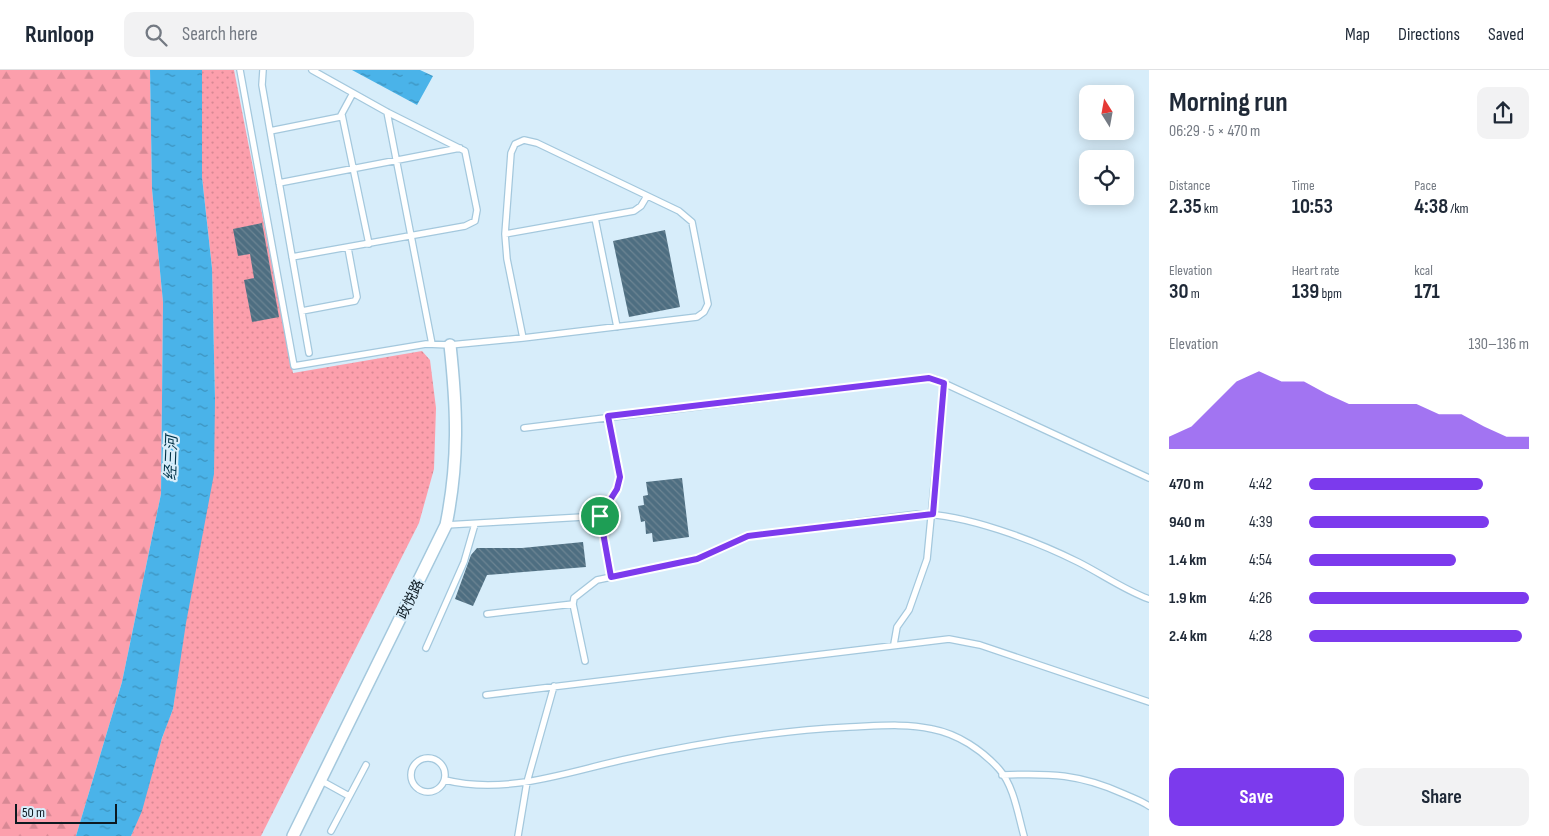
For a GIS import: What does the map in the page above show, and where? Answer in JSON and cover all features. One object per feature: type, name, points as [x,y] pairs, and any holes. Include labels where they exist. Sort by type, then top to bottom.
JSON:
[{"type":"street","name":"政悦路","points":[[293,836],[446,525],[455,480],[457,429],[450,345]]},
{"type":"lane","points":[[240,70],[294,366],[432,344],[450,345],[523,338],[697,317],[704,312],[708,304],[692,222],[679,211],[537,143],[524,140],[515,144],[511,153],[505,234],[507,259],[523,338]]},
{"type":"lane","points":[[263,70],[262,85],[310,353]]},
{"type":"lane","points":[[292,257],[465,226],[475,221],[477,210],[465,151],[388,112],[312,70]]},
{"type":"lane","points":[[353,93],[342,115],[369,244]]},
{"type":"lane","points":[[388,112],[410,237],[432,344]]},
{"type":"lane","points":[[270,131],[342,115]]},
{"type":"lane","points":[[279,183],[460,148]]},
{"type":"lane","points":[[505,234],[634,211],[641,206],[647,196]]},
{"type":"lane","points":[[595,218],[617,326]]},
{"type":"lane","points":[[302,311],[355,301],[357,297],[348,248]]},
{"type":"lane","points":[[524,428],[608,416],[929,378],[944,383],[1149,478]]},
{"type":"lane","points":[[894,644],[897,627],[910,610],[923,574],[933,514],[944,383]]},
{"type":"lane","points":[[608,416],[620,477],[617,489],[600,516],[611,577]]},
{"type":"lane","points":[[585,661],[573,604],[574,598],[588,585],[611,577],[697,559],[748,536],[933,514],[974,523],[1039,545],[1078,562],[1149,599]]},
{"type":"lane","points":[[446,525],[600,516]]},
{"type":"lane","points":[[426,648],[464,562],[475,524]]},
{"type":"lane","points":[[487,614],[573,604]]},
{"type":"lane","points":[[486,694],[940,639],[960,640],[1149,702]]},
{"type":"lane","points":[[518,836],[527,782],[554,686]]},
{"type":"lane","points":[[445,780],[485,787],[527,782],[664,750],[793,730],[870,726],[916,727],[934,729],[963,739],[981,753],[1002,775],[1010,789],[1024,836]]},
{"type":"lane","points":[[433,759],[440,762],[445,770],[445,780],[438,789],[432,792],[421,791],[412,780],[413,766],[420,760],[433,759]]},
{"type":"lane","points":[[331,831],[366,765]]},
{"type":"lane","points":[[1002,775],[1043,774],[1078,777],[1110,788],[1149,806]]},
{"type":"lane","points":[[320,780],[349,796]]},
{"type":"green space","points":[[0,70],[150,70],[152,189],[163,302],[161,494],[122,682],[76,836],[0,836]]},
{"type":"green space","points":[[202,70],[234,70],[293,373],[422,351],[430,360],[436,408],[434,469],[419,523],[261,836],[131,836],[143,805],[161,740],[173,709],[215,399],[212,268],[202,177]]},
{"type":"water","name":"经三河","points":[[150,70],[202,70],[202,177],[212,268],[215,399],[214,474],[186,623],[173,709],[162,738],[142,811],[131,836],[76,836],[122,682],[161,494],[163,302],[152,189]]},
{"type":"water","points":[[352,70],[420,70],[433,76],[417,105]]},
{"type":"building","points":[[262,223],[279,317],[252,322],[244,280],[254,278],[250,254],[238,256],[233,229]]},
{"type":"building","points":[[665,230],[680,307],[629,317],[613,241]]},
{"type":"building","points":[[682,478],[689,537],[653,542],[652,533],[646,534],[645,521],[641,522],[638,506],[644,505],[643,496],[648,495],[646,482]]},
{"type":"building","points":[[583,542],[586,567],[487,575],[473,606],[455,599],[471,555],[477,548],[522,548]]},
{"type":"route","points":[[929,378],[944,383],[933,514],[917,514],[748,536],[731,542],[697,559],[611,577],[610,562],[603,543],[600,516],[617,489],[620,477],[608,416],[929,378]]}]
